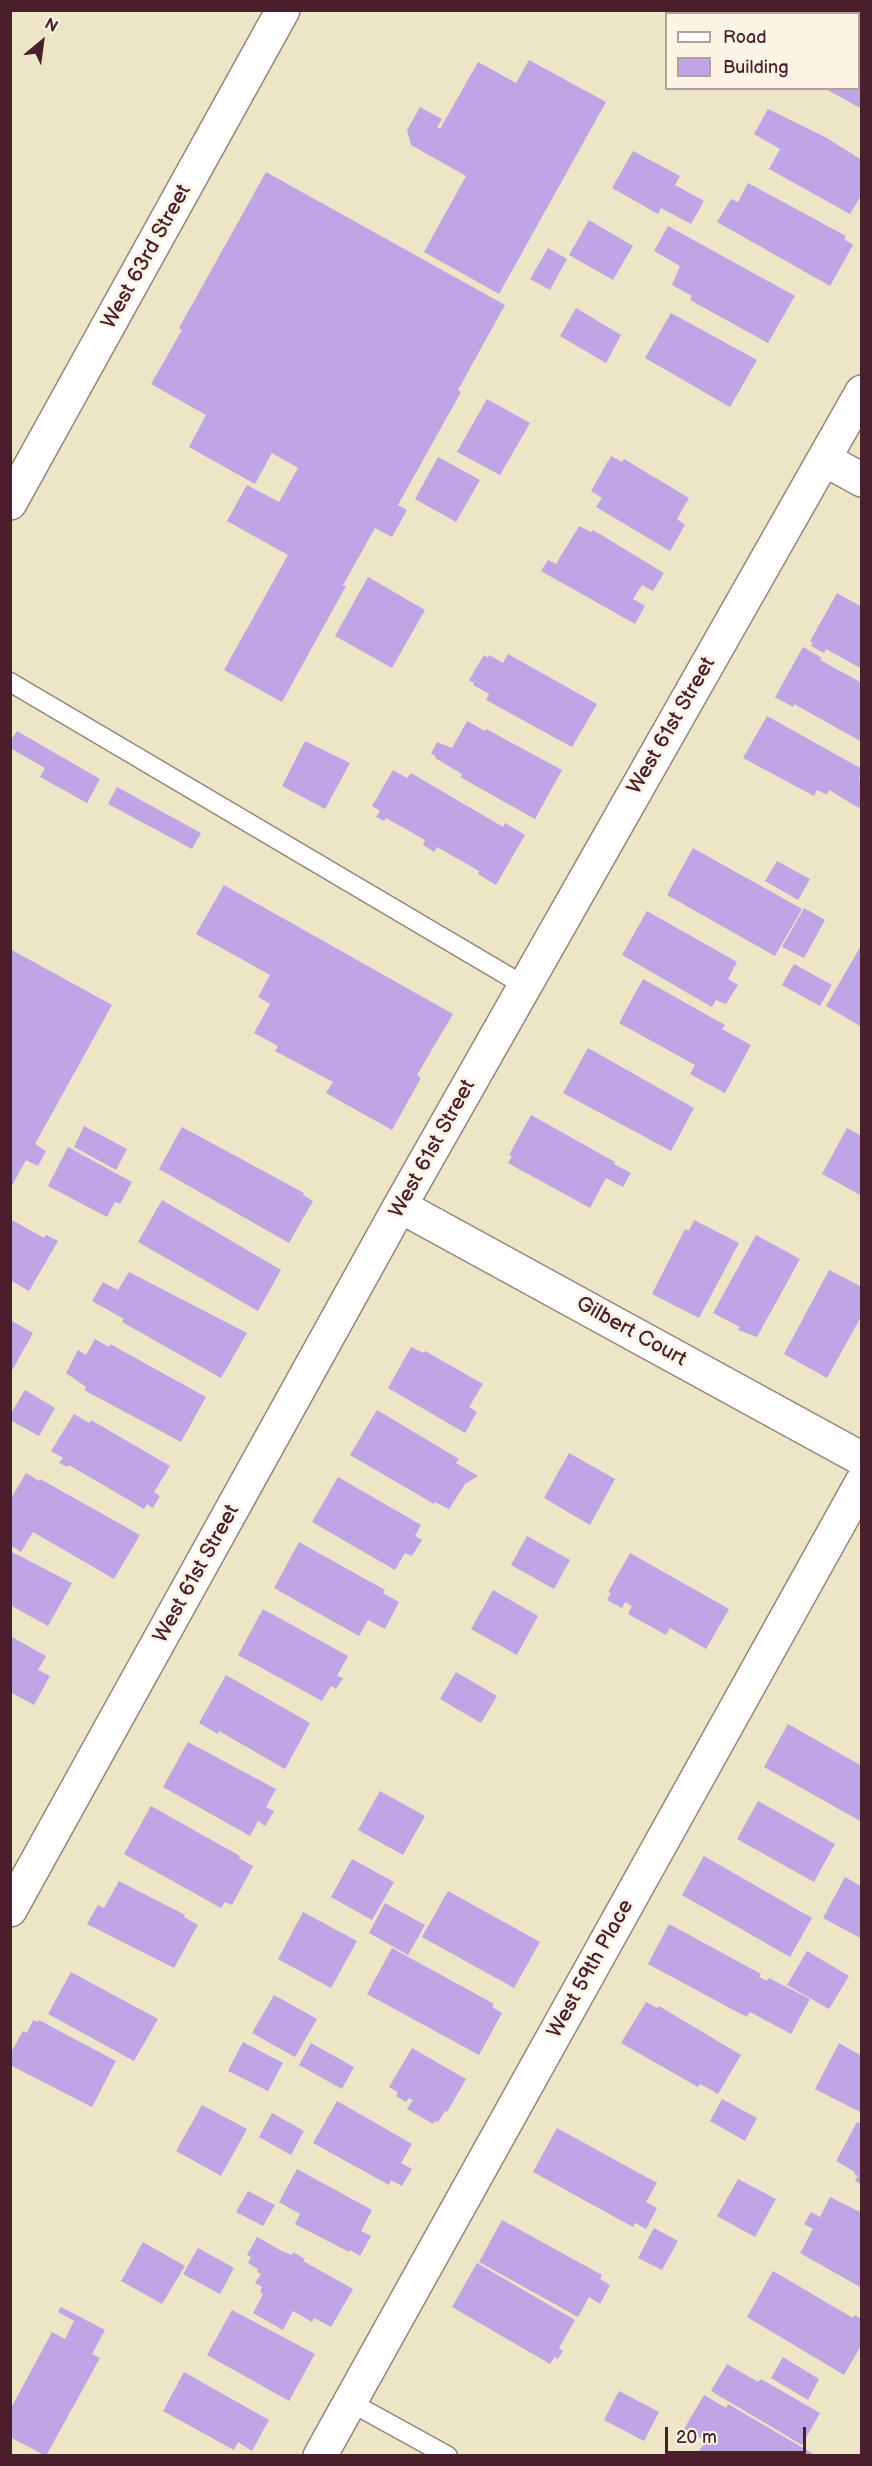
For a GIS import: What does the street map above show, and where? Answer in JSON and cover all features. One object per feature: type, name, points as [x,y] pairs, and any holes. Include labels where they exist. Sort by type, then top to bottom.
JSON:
[{"type":"street","name":"West 63rd Street","points":[[10,503],[283,10]]},
{"type":"street","name":"West 61st Street","points":[[10,1910],[400,1206],[861,392]]},
{"type":"street","points":[[824,459],[861,480]]},
{"type":"street","name":"Gilbert Court","points":[[400,1206],[861,1459]]},
{"type":"street","name":"West 59th Place","points":[[320,2456],[861,1482]]},
{"type":"lane","points":[[10,682],[525,986]]},
{"type":"lane","points":[[350,2402],[441,2454]]},
{"type":"building","points":[[860,46],[862,47],[862,109],[828,90],[860,90]]},
{"type":"building","points":[[529,60],[606,102],[499,294],[424,252],[466,176],[411,145],[407,130],[420,107],[442,119],[437,127],[440,129],[478,62],[516,83]]},
{"type":"building","points":[[768,109],[825,137],[862,160],[862,194],[850,214],[769,169],[780,149],[754,134]]},
{"type":"building","points":[[633,151],[680,176],[675,185],[704,201],[691,224],[661,208],[658,214],[612,188]]},
{"type":"building","points":[[266,172],[505,305],[458,390],[461,392],[398,505],[407,510],[392,537],[375,528],[282,702],[224,670],[288,555],[227,521],[247,485],[279,502],[298,468],[272,453],[255,484],[189,447],[206,415],[151,384],[182,330],[179,328]]},
{"type":"building","points":[[748,183],[846,236],[844,239],[853,245],[830,286],[717,222],[731,199],[738,202]]},
{"type":"building","points":[[589,220],[633,246],[613,280],[569,255]]},
{"type":"building","points":[[668,226],[795,296],[768,343],[690,300],[692,296],[672,285],[680,266],[654,251]]},
{"type":"building","points":[[548,248],[567,259],[550,290],[530,279]]},
{"type":"building","points":[[576,308],[621,335],[606,363],[560,336]]},
{"type":"building","points":[[671,313],[757,360],[730,407],[645,358]]},
{"type":"building","points":[[487,399],[530,423],[500,475],[457,452]]},
{"type":"building","points":[[611,456],[622,462],[624,459],[689,498],[677,519],[685,525],[670,551],[596,507],[602,498],[591,491]]},
{"type":"building","points":[[438,457],[480,480],[456,522],[415,499]]},
{"type":"building","points":[[579,526],[591,532],[593,530],[664,573],[653,591],[642,585],[633,599],[645,606],[635,624],[541,571],[548,560],[556,564]]},
{"type":"building","points":[[368,577],[425,610],[392,668],[335,636]]},
{"type":"building","points":[[837,593],[862,607],[862,669],[826,649],[824,653],[811,646],[813,643],[810,641]]},
{"type":"building","points":[[803,647],[822,658],[820,660],[862,683],[862,742],[794,704],[793,707],[775,697]]},
{"type":"building","points":[[508,654],[597,704],[572,747],[486,700],[489,694],[473,685],[474,683],[469,680],[484,655],[488,658],[489,655],[503,663]]},
{"type":"building","points":[[767,716],[862,769],[859,779],[862,780],[862,803],[859,808],[829,790],[827,795],[817,790],[814,796],[743,758]]},
{"type":"building","points":[[467,721],[562,770],[535,819],[460,777],[462,774],[431,754],[437,742],[452,748]]},
{"type":"building","points":[[17,731],[100,779],[87,803],[40,777],[45,768],[10,748],[10,742]]},
{"type":"building","points":[[305,741],[350,763],[325,809],[282,786]]},
{"type":"building","points":[[393,770],[407,778],[411,773],[503,827],[505,823],[525,835],[496,885],[478,874],[479,871],[437,847],[434,852],[423,845],[425,840],[386,818],[384,821],[376,817],[380,811],[372,806]]},
{"type":"building","points":[[117,787],[201,833],[192,849],[108,804]]},
{"type":"building","points":[[693,848],[802,909],[775,956],[667,895]]},
{"type":"building","points":[[777,861],[810,879],[798,900],[765,881]]},
{"type":"building","points":[[224,885],[453,1014],[417,1075],[421,1078],[392,1130],[326,1093],[333,1082],[275,1051],[278,1046],[254,1033],[270,1004],[258,997],[270,975],[196,934]]},
{"type":"building","points":[[804,908],[825,920],[804,958],[782,947]]},
{"type":"building","points":[[647,911],[737,962],[728,979],[738,985],[726,1004],[716,1000],[712,1007],[622,955]]},
{"type":"building","points":[[862,944],[862,1024],[860,1026],[826,1006]]},
{"type":"building","points":[[10,949],[112,1005],[35,1144],[46,1151],[38,1166],[26,1160],[10,1189]]},
{"type":"building","points":[[794,964],[832,985],[820,1006],[782,985]]},
{"type":"building","points":[[643,979],[725,1025],[722,1029],[751,1045],[725,1093],[690,1074],[695,1065],[619,1023]]},
{"type":"building","points":[[588,1048],[694,1108],[671,1151],[563,1093]]},
{"type":"building","points":[[531,1115],[631,1173],[623,1187],[606,1178],[590,1208],[508,1163],[512,1156],[509,1155]]},
{"type":"building","points":[[84,1126],[127,1149],[116,1170],[74,1147]]},
{"type":"building","points":[[182,1127],[304,1193],[303,1195],[313,1201],[289,1243],[159,1169]]},
{"type":"building","points":[[847,1128],[862,1136],[862,1196],[822,1174]]},
{"type":"building","points":[[68,1147],[132,1182],[120,1204],[115,1202],[107,1217],[48,1186]]},
{"type":"building","points":[[162,1200],[281,1270],[258,1311],[138,1242]]},
{"type":"building","points":[[10,1219],[44,1238],[46,1235],[58,1241],[29,1291],[10,1280]]},
{"type":"building","points":[[694,1220],[739,1243],[699,1318],[652,1294],[685,1229],[689,1231]]},
{"type":"building","points":[[756,1235],[800,1259],[757,1337],[738,1330],[740,1327],[713,1313]]},
{"type":"building","points":[[829,1270],[862,1287],[862,1315],[827,1378],[784,1354]]},
{"type":"building","points":[[129,1272],[247,1333],[221,1378],[122,1322],[124,1319],[92,1301],[103,1282],[118,1290]]},
{"type":"building","points":[[10,1320],[33,1333],[10,1374]]},
{"type":"building","points":[[95,1339],[109,1347],[110,1344],[206,1397],[181,1442],[84,1390],[86,1387],[66,1373],[78,1350],[86,1355]]},
{"type":"building","points":[[411,1347],[424,1353],[425,1351],[483,1384],[469,1407],[477,1412],[465,1433],[388,1388]]},
{"type":"building","points":[[25,1390],[55,1408],[39,1436],[10,1420],[10,1415]]},
{"type":"building","points":[[377,1410],[459,1459],[456,1463],[478,1476],[465,1484],[449,1509],[435,1502],[434,1504],[350,1455]]},
{"type":"building","points":[[74,1414],[89,1423],[91,1420],[170,1466],[154,1492],[160,1496],[153,1508],[147,1504],[144,1509],[69,1465],[67,1467],[59,1463],[63,1458],[51,1451]]},
{"type":"building","points":[[569,1453],[615,1479],[590,1525],[544,1498]]},
{"type":"building","points":[[26,1473],[140,1535],[114,1579],[33,1532],[21,1552],[10,1545],[10,1500]]},
{"type":"building","points":[[338,1477],[421,1525],[415,1536],[422,1540],[412,1556],[405,1553],[395,1570],[312,1522]]},
{"type":"building","points":[[527,1536],[570,1560],[554,1589],[511,1565]]},
{"type":"building","points":[[299,1542],[385,1590],[383,1593],[399,1602],[385,1629],[368,1620],[359,1636],[274,1588]]},
{"type":"building","points":[[10,1551],[72,1583],[48,1626],[10,1605]]},
{"type":"building","points":[[630,1553],[729,1609],[706,1649],[670,1628],[666,1635],[628,1614],[632,1606],[625,1602],[622,1608],[607,1600],[611,1593],[608,1592]]},
{"type":"building","points":[[493,1590],[538,1616],[517,1655],[471,1629]]},
{"type":"building","points":[[263,1609],[348,1656],[337,1676],[343,1678],[336,1689],[331,1686],[322,1701],[238,1655]]},
{"type":"building","points":[[10,1636],[46,1656],[38,1670],[50,1676],[34,1705],[10,1692]]},
{"type":"building","points":[[456,1672],[497,1696],[481,1723],[440,1699]]},
{"type":"building","points":[[226,1675],[310,1723],[285,1769],[219,1731],[218,1734],[199,1723]]},
{"type":"building","points":[[788,1724],[862,1766],[862,1822],[764,1767]]},
{"type":"building","points":[[188,1742],[276,1789],[266,1807],[274,1811],[265,1826],[258,1821],[250,1836],[163,1787]]},
{"type":"building","points":[[380,1791],[425,1816],[403,1855],[358,1830]]},
{"type":"building","points":[[758,1801],[835,1844],[814,1882],[737,1839]]},
{"type":"building","points":[[151,1806],[240,1856],[239,1858],[253,1866],[232,1905],[225,1902],[221,1908],[124,1854]]},
{"type":"building","points":[[704,1856],[812,1918],[790,1957],[682,1895]]},
{"type":"building","points":[[352,1859],[394,1882],[372,1920],[331,1897]]},
{"type":"building","points":[[845,1877],[862,1887],[862,1939],[823,1918]]},
{"type":"building","points":[[119,1881],[185,1915],[184,1917],[198,1925],[174,1968],[87,1924],[98,1905],[104,1908]]},
{"type":"building","points":[[448,1891],[540,1942],[514,1988],[422,1937]]},
{"type":"building","points":[[385,1903],[425,1925],[408,1955],[369,1933]]},
{"type":"building","points":[[303,1912],[357,1941],[331,1988],[278,1959]]},
{"type":"building","points":[[669,1924],[761,1974],[759,1977],[767,1981],[769,1978],[810,1999],[791,2034],[750,2012],[747,2017],[648,1964]]},
{"type":"building","points":[[392,1948],[494,2004],[492,2007],[502,2013],[479,2055],[367,1994]]},
{"type":"building","points":[[807,1951],[849,1976],[829,2009],[787,1985]]},
{"type":"building","points":[[71,1972],[158,2019],[134,2061],[48,2014]]},
{"type":"building","points":[[274,1995],[317,2019],[295,2057],[252,2033]]},
{"type":"building","points":[[646,2002],[657,2008],[659,2006],[741,2055],[718,2094],[700,2084],[698,2087],[621,2043]]},
{"type":"building","points":[[33,2020],[38,2022],[39,2020],[116,2061],[92,2107],[10,2065],[10,2054],[23,2031],[27,2033]]},
{"type":"building","points":[[243,2042],[283,2063],[268,2091],[228,2071]]},
{"type":"building","points":[[311,2043],[354,2067],[342,2089],[299,2065]]},
{"type":"building","points":[[839,2043],[862,2056],[862,2113],[815,2089]]},
{"type":"building","points":[[412,2048],[466,2079],[447,2112],[445,2111],[438,2122],[435,2121],[433,2124],[407,2109],[413,2100],[409,2098],[406,2102],[396,2096],[398,2092],[389,2087]]},
{"type":"building","points":[[722,2099],[757,2118],[745,2141],[710,2121]]},
{"type":"building","points":[[337,2101],[412,2144],[401,2163],[412,2169],[402,2186],[391,2180],[389,2185],[313,2143]]},
{"type":"building","points":[[202,2105],[247,2129],[221,2176],[176,2151]]},
{"type":"building","points":[[272,2113],[304,2131],[291,2155],[259,2137]]},
{"type":"building","points":[[857,2122],[862,2124],[862,2185],[855,2181],[858,2176],[854,2174],[855,2172],[836,2161]]},
{"type":"building","points":[[557,2128],[657,2183],[646,2202],[657,2208],[646,2229],[635,2223],[633,2227],[533,2172]]},
{"type":"building","points":[[297,2169],[372,2210],[361,2231],[371,2236],[360,2256],[295,2224],[300,2214],[279,2202]]},
{"type":"building","points":[[738,2179],[776,2199],[755,2237],[717,2216]]},
{"type":"building","points":[[248,2191],[275,2205],[263,2226],[236,2212]]},
{"type":"building","points":[[830,2197],[862,2213],[862,2288],[800,2253],[813,2229],[804,2224],[811,2212],[820,2217]]},
{"type":"building","points":[[502,2220],[602,2275],[600,2279],[610,2285],[600,2304],[589,2297],[578,2317],[479,2262]]},
{"type":"building","points":[[654,2228],[678,2241],[662,2270],[638,2258]]},
{"type":"building","points":[[257,2237],[282,2251],[292,2255],[293,2252],[305,2259],[303,2261],[353,2289],[331,2327],[314,2318],[312,2322],[293,2311],[283,2330],[253,2313],[263,2294],[260,2292],[262,2287],[255,2283],[261,2274],[257,2272],[258,2269],[248,2263],[251,2257],[247,2255]]},
{"type":"building","points":[[143,2242],[185,2266],[162,2304],[121,2281]]},
{"type":"building","points":[[198,2248],[234,2268],[220,2294],[183,2274]]},
{"type":"building","points":[[477,2263],[575,2320],[559,2348],[563,2351],[558,2359],[555,2357],[550,2364],[452,2307]]},
{"type":"building","points":[[773,2271],[853,2318],[854,2315],[862,2319],[862,2344],[844,2375],[747,2317]]},
{"type":"building","points":[[61,2307],[105,2330],[92,2354],[100,2358],[46,2456],[10,2437],[10,2410],[52,2332],[65,2339],[74,2321],[58,2312]]},
{"type":"building","points":[[232,2310],[315,2354],[289,2401],[207,2355]]},
{"type":"building","points":[[783,2357],[819,2379],[808,2400],[771,2378]]},
{"type":"building","points":[[727,2364],[758,2382],[761,2379],[820,2413],[802,2445],[711,2391]]},
{"type":"building","points":[[184,2372],[269,2420],[252,2451],[238,2442],[234,2450],[163,2411]]},
{"type":"building","points":[[619,2391],[659,2412],[644,2441],[604,2420]]},
{"type":"building","points":[[704,2395],[726,2408],[728,2404],[817,2456],[707,2456],[699,2451],[706,2441],[684,2429]]}]
